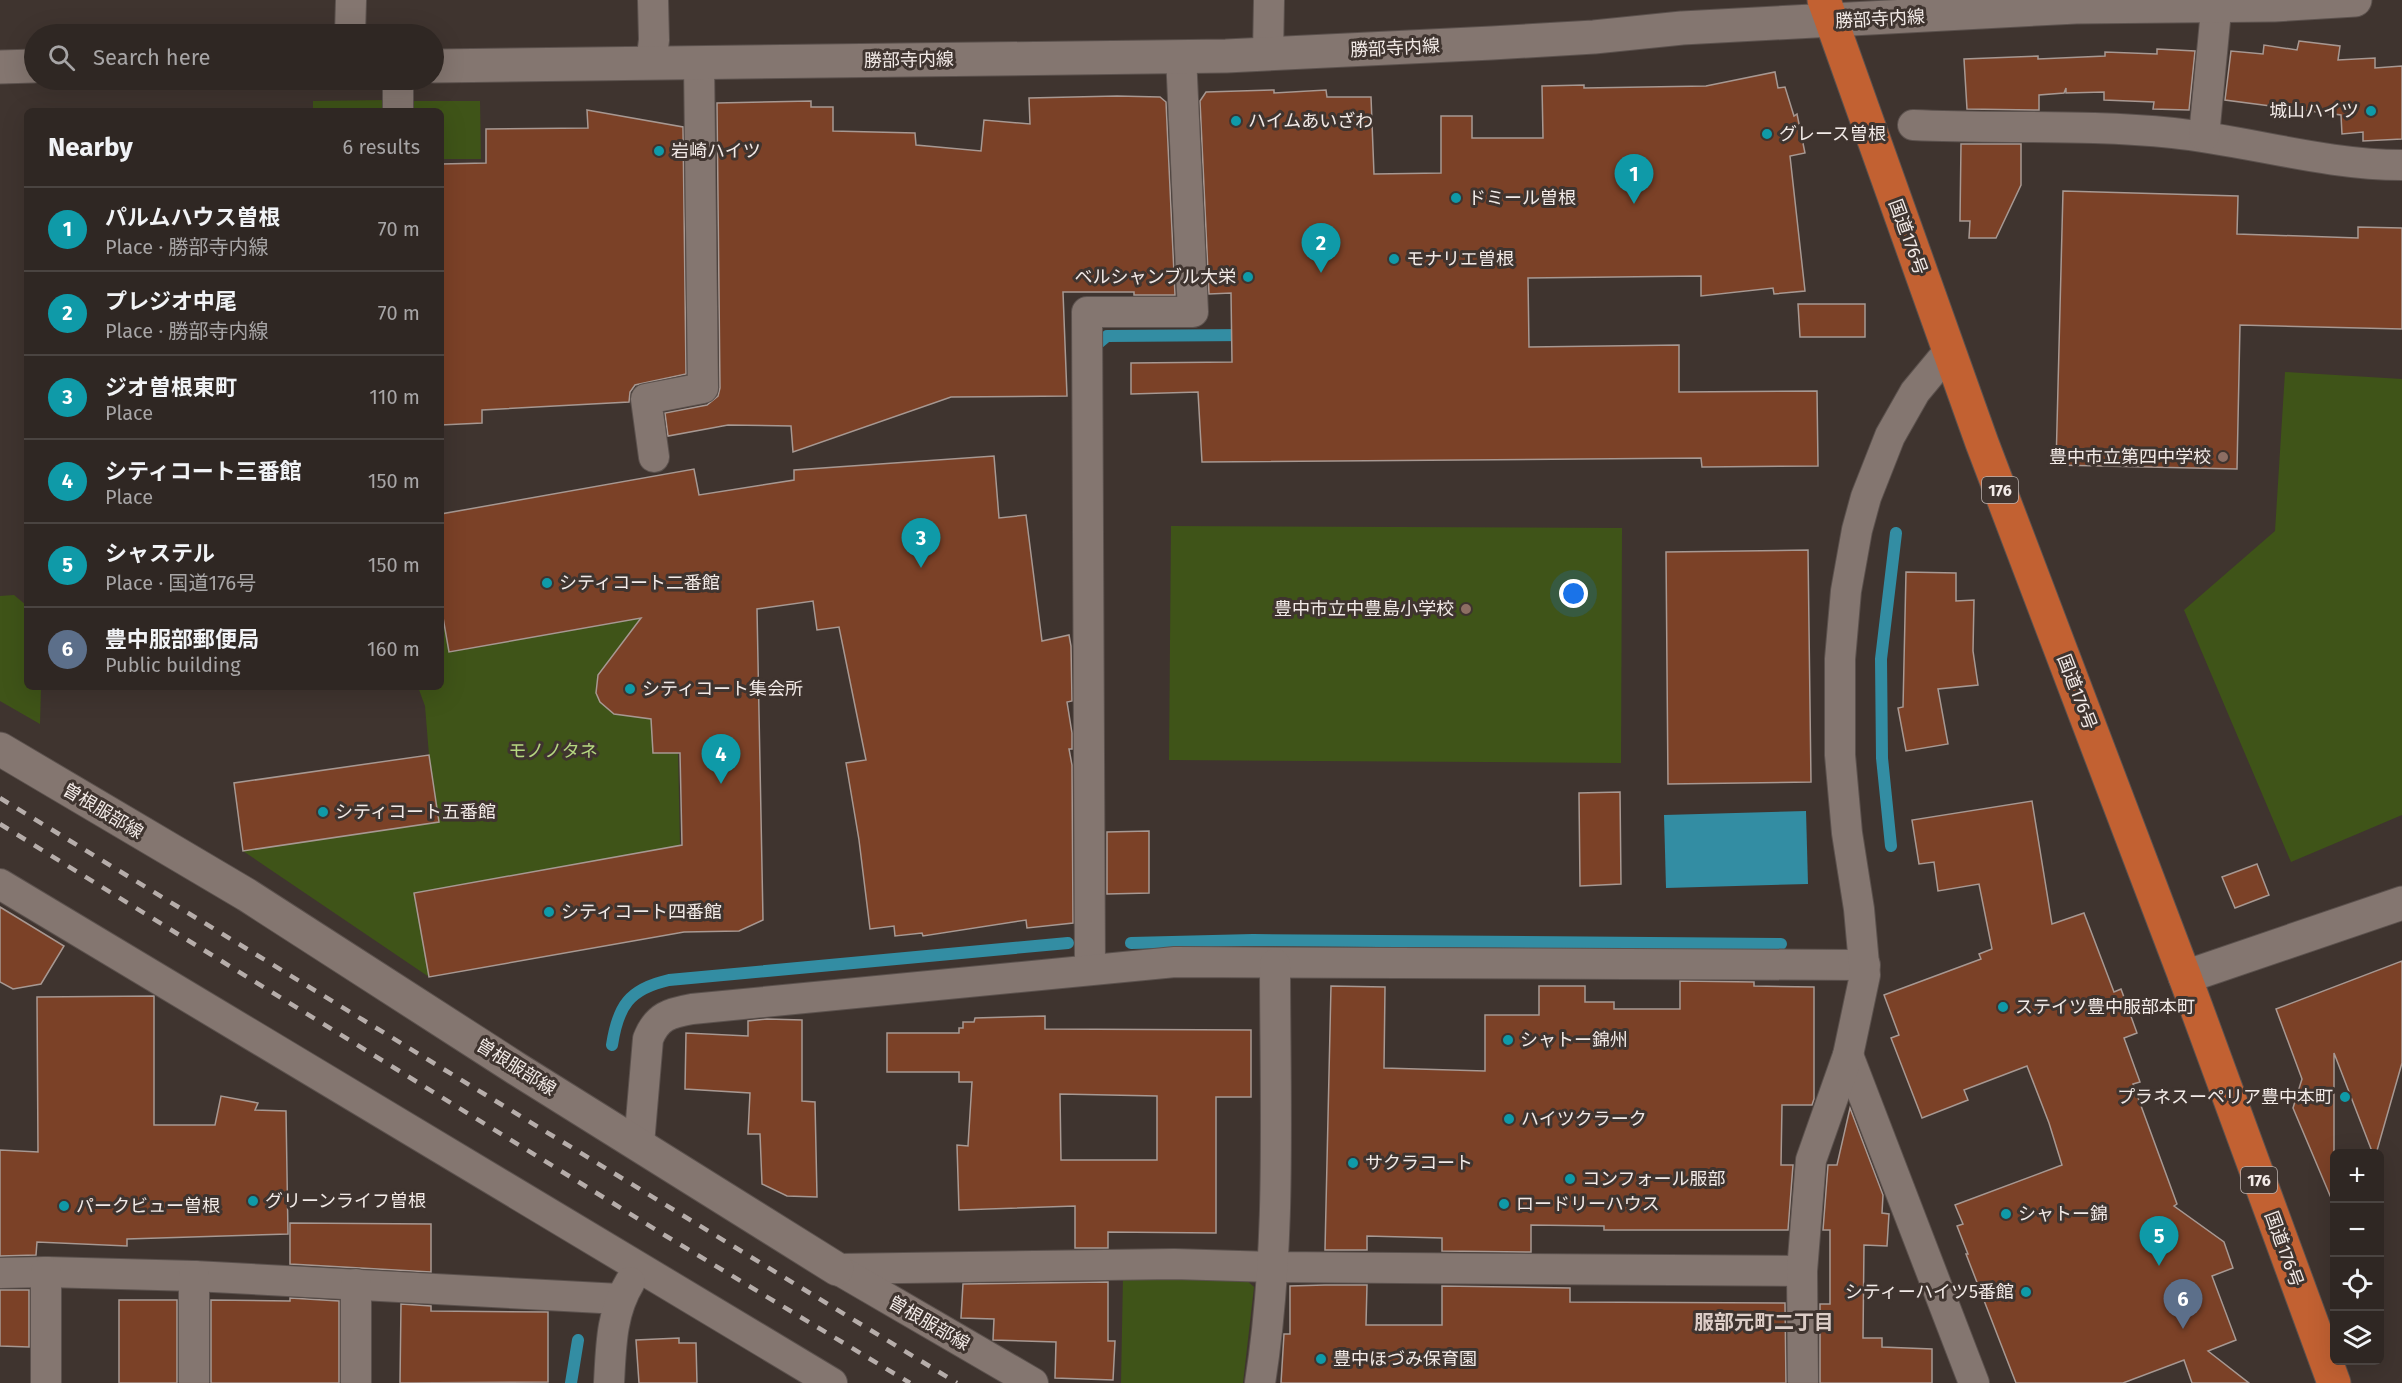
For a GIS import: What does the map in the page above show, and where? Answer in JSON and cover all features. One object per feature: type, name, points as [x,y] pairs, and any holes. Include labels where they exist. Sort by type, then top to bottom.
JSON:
[{"type":"highway","name":"国道176号","points":[[1828,11],[1949,351],[2185,977],[2334,1383]]},
{"type":"street","points":[[350,24],[351,0]]},
{"type":"street","points":[[651,64],[654,40],[653,0]]},
{"type":"street","points":[[1268,54],[1269,0]]},
{"type":"street","name":"勝部寺内線","points":[[444,66],[1268,54],[1504,43],[1613,35],[1828,11],[2355,0]]},
{"type":"street","points":[[2204,136],[2216,3]]},
{"type":"street","points":[[1090,970],[1087,312],[1193,312],[1180,56]]},
{"type":"street","points":[[654,457],[646,399],[703,388],[699,63]]},
{"type":"street","points":[[0,67],[24,66]]},
{"type":"street","points":[[398,90],[398,108]]},
{"type":"street","points":[[1913,125],[2106,129],[2204,136],[2333,161],[2402,165]]},
{"type":"street","points":[[1803,1383],[1802,1270],[1811,1160],[1848,1054],[1865,985],[1859,909],[1847,833],[1840,755],[1840,659],[1846,591],[1857,530],[1866,497],[1890,436],[1915,392],[1949,351]]},
{"type":"street","name":"曽根服部線","points":[[0,749],[247,895],[517,1069],[837,1269],[1033,1383]]},
{"type":"street","points":[[0,884],[832,1383]]},
{"type":"street","points":[[2185,977],[2402,903]]},
{"type":"street","points":[[639,1144],[648,1039],[660,1018],[668,1013],[1175,962],[1865,965]]},
{"type":"street","points":[[1260,1383],[1274,1267],[1275,964]]},
{"type":"street","points":[[1848,1054],[1974,1383]]},
{"type":"street","points":[[837,1269],[1174,1264],[1274,1267],[1802,1270]]},
{"type":"street","points":[[609,1383],[611,1338],[620,1299],[639,1267]]},
{"type":"street","points":[[46,1272],[46,1383]]},
{"type":"street","points":[[0,1273],[195,1276],[620,1299]]},
{"type":"street","points":[[194,1383],[195,1276]]},
{"type":"street","points":[[356,1284],[356,1383]]},
{"type":"green space","points":[[388,100],[388,108],[313,108],[313,101]]},
{"type":"green space","points":[[412,101],[480,101],[481,159],[444,159],[444,108],[412,108]]},
{"type":"green space","points":[[2285,372],[2402,379],[2402,815],[2291,862],[2184,610],[2275,531]]},
{"type":"green space","points":[[1171,526],[1622,528],[1621,763],[1169,760]]},
{"type":"green space","points":[[14,595],[24,603],[24,690],[41,690],[40,724],[0,701],[0,596]]},
{"type":"green space","name":"モノノタネ","points":[[657,615],[678,753],[680,846],[415,893],[429,977],[243,851],[439,822],[429,755],[425,706],[419,690],[444,690],[444,623],[449,652]]},
{"type":"green space","points":[[1123,1276],[1245,1279],[1254,1287],[1243,1383],[1121,1383]]},
{"type":"water","points":[[1806,811],[1808,884],[1666,888],[1664,815]]},
{"type":"building","points":[[2299,41],[2340,46],[2338,60],[2375,58],[2375,68],[2402,66],[2402,139],[2363,141],[2363,132],[2342,134],[2341,115],[2225,100],[2231,51],[2263,54],[2264,45],[2297,50]]},
{"type":"building","points":[[2157,49],[2195,51],[2189,110],[2153,109],[2154,102],[2104,100],[2104,92],[2066,93],[2066,88],[2064,93],[2039,95],[2039,110],[1967,109],[1964,59],[2105,56],[2105,52],[2157,54]]},
{"type":"building","points":[[1775,72],[1778,88],[1785,87],[1794,116],[1797,114],[1805,153],[1790,156],[1805,291],[1774,294],[1773,288],[1701,296],[1701,276],[1528,278],[1529,347],[1679,345],[1679,392],[1817,391],[1818,466],[1702,467],[1701,458],[1202,462],[1198,392],[1131,394],[1131,363],[1232,362],[1231,293],[1209,294],[1200,101],[1206,92],[1274,90],[1274,93],[1326,90],[1327,97],[1371,97],[1374,174],[1441,173],[1441,116],[1472,116],[1472,138],[1543,138],[1542,86],[1584,85],[1584,88],[1706,86]]},
{"type":"building","points":[[1160,97],[1166,102],[1175,295],[1134,295],[1134,292],[1063,292],[1067,396],[951,397],[793,452],[791,426],[728,425],[668,436],[665,413],[707,405],[718,396],[720,388],[717,103],[811,101],[811,107],[833,107],[833,131],[915,133],[916,145],[981,151],[984,120],[1030,124],[1029,98]]},
{"type":"building","points":[[587,110],[683,127],[686,374],[635,385],[630,392],[629,402],[482,410],[482,423],[444,425],[444,164],[486,163],[486,129],[588,128]]},
{"type":"building","points":[[1961,144],[2021,144],[2021,185],[1996,238],[1969,238],[1970,221],[1960,221]]},
{"type":"building","points":[[2063,191],[2238,196],[2237,234],[2358,238],[2358,227],[2402,228],[2402,329],[2240,325],[2237,469],[2056,465]]},
{"type":"building","points":[[1798,304],[1865,304],[1865,337],[1800,337]]},
{"type":"building","points":[[994,456],[999,518],[1026,515],[1042,641],[1069,635],[1071,646],[1072,701],[1067,702],[1072,733],[1072,749],[1069,749],[1072,765],[1073,923],[1027,928],[1026,920],[923,936],[922,933],[895,936],[894,926],[870,929],[859,840],[846,763],[866,760],[839,627],[817,630],[813,601],[757,609],[763,920],[739,931],[684,932],[429,977],[414,893],[682,845],[680,753],[653,753],[651,719],[614,714],[600,702],[596,693],[598,675],[641,618],[449,652],[444,623],[444,513],[694,469],[699,495],[794,480],[794,470]]},
{"type":"building","points":[[1808,550],[1811,782],[1668,784],[1666,552]]},
{"type":"building","points":[[1906,572],[1956,573],[1956,601],[1974,600],[1973,651],[1978,685],[1938,689],[1948,744],[1906,751],[1898,708],[1903,707]]},
{"type":"building","name":"シティコート五番館","points":[[429,755],[439,822],[243,851],[234,783]]},
{"type":"building","points":[[1620,792],[1621,884],[1580,886],[1579,793]]},
{"type":"building","points":[[2032,801],[2052,924],[2084,913],[2114,992],[2121,989],[2137,1033],[2124,1038],[2140,1082],[2133,1084],[2177,1204],[2174,1206],[2224,1242],[2233,1268],[2212,1276],[2236,1340],[2208,1351],[2249,1383],[2192,1383],[2184,1360],[2123,1383],[2016,1383],[1966,1254],[1968,1254],[1957,1226],[1963,1224],[1955,1205],[2062,1165],[2049,1123],[2027,1066],[1964,1090],[1968,1100],[1922,1118],[1891,1038],[1899,1035],[1884,995],[1981,959],[1979,954],[1992,949],[1979,884],[1938,891],[1934,862],[1919,864],[1912,820]]},
{"type":"building","points":[[1149,831],[1149,893],[1107,894],[1107,832]]},
{"type":"building","points":[[2257,864],[2269,895],[2235,908],[2222,877]]},
{"type":"building","points":[[0,907],[64,946],[41,984],[13,989],[0,982]]},
{"type":"building","points":[[2402,961],[2402,1063],[2377,1149],[2371,1149],[2334,1053],[2334,1149],[2330,1149],[2330,1196],[2293,1108],[2302,1079],[2276,1009]]},
{"type":"building","points":[[1680,981],[1754,982],[1754,986],[1814,987],[1814,1099],[1812,1105],[1782,1105],[1781,1165],[1793,1165],[1788,1230],[1604,1230],[1604,1226],[1531,1225],[1531,1252],[1442,1251],[1442,1238],[1367,1236],[1367,1250],[1325,1250],[1331,986],[1385,987],[1384,1068],[1485,1071],[1485,1015],[1539,1015],[1539,986],[1585,986],[1585,1002],[1614,1002],[1614,1009],[1680,1009]]},
{"type":"building","points":[[154,996],[154,1125],[215,1125],[221,1096],[258,1103],[255,1110],[286,1111],[288,1234],[127,1239],[127,1246],[37,1242],[36,1255],[0,1256],[0,1150],[38,1152],[37,997]]},
{"type":"building","points":[[1045,1016],[1045,1029],[1251,1030],[1251,1097],[1216,1097],[1216,1233],[1108,1232],[1108,1248],[1075,1248],[1075,1206],[959,1210],[957,1145],[968,1146],[972,1082],[959,1082],[959,1072],[887,1072],[887,1033],[959,1033],[959,1028],[963,1028],[963,1022],[974,1022],[975,1018]],"holes":[[[1060,1094],[1157,1096],[1157,1160],[1061,1160]]]},
{"type":"building","points":[[802,1020],[802,1101],[815,1102],[817,1197],[787,1196],[762,1184],[760,1134],[748,1134],[750,1093],[685,1089],[686,1033],[748,1036],[748,1021]]},
{"type":"building","points":[[1850,1108],[1883,1195],[1882,1213],[1889,1214],[1887,1246],[1864,1245],[1863,1338],[1882,1338],[1882,1347],[1932,1349],[1932,1383],[1820,1383],[1820,1304],[1830,1304],[1830,1230],[1823,1230],[1828,1165],[1837,1165]]},
{"type":"building","points":[[290,1223],[431,1224],[431,1272],[290,1264]]},
{"type":"building","points":[[1108,1282],[1108,1341],[1115,1341],[1113,1380],[1055,1378],[1056,1342],[993,1340],[994,1319],[961,1318],[963,1284]]},
{"type":"building","points":[[1367,1285],[1366,1325],[1442,1325],[1442,1286],[1570,1288],[1570,1302],[1785,1303],[1786,1383],[1281,1383],[1284,1334],[1290,1334],[1290,1286]]},
{"type":"building","points":[[0,1290],[29,1290],[29,1347],[0,1346]]},
{"type":"building","points":[[290,1298],[339,1301],[339,1383],[211,1383],[211,1300],[290,1301]]},
{"type":"building","points":[[119,1300],[177,1300],[177,1383],[119,1383]]},
{"type":"building","points":[[401,1304],[431,1306],[431,1311],[548,1312],[548,1382],[400,1383]]},
{"type":"building","points":[[679,1338],[679,1343],[696,1343],[697,1383],[639,1383],[636,1340]]},
{"type":"waterway","points":[[1094,353],[1094,347],[1107,336],[1247,335]]},
{"type":"waterway","points":[[1891,846],[1882,758],[1881,659],[1896,533]]},
{"type":"waterway","points":[[1131,943],[1253,940],[1781,944]]},
{"type":"waterway","points":[[612,1045],[618,1020],[628,1001],[644,988],[669,980],[1068,943]]},
{"type":"waterway","points":[[571,1383],[578,1340]]},
{"type":"railway","points":[[0,798],[957,1383]]},
{"type":"railway","points":[[0,824],[666,1236],[910,1383]]},
{"type":"place","name":"城山ハイツ","points":[[2371,111]]},
{"type":"place","name":"ハイムあいざわ","points":[[1236,121]]},
{"type":"place","name":"グレース曽根","points":[[1767,134]]},
{"type":"place","name":"岩崎ハイツ","points":[[659,151]]},
{"type":"place","name":"ドミール曽根","points":[[1456,198]]},
{"type":"place","name":"パルムハウス曽根","points":[[1634,204]]},
{"type":"place","name":"モナリエ曽根","points":[[1394,259]]},
{"type":"place","name":"プレジオ中尾","points":[[1321,273]]},
{"type":"place","name":"ベルシャンブル大栄","points":[[1248,277]]},
{"type":"place","name":"豊中市立第四中学校","points":[[2223,457]]},
{"type":"place","name":"ジオ曽根東町","points":[[921,568]]},
{"type":"place","name":"シティコート二番館","points":[[547,583]]},
{"type":"place","name":"豊中市立中豊島小学校","points":[[1466,609]]},
{"type":"place","name":"シティコート集会所","points":[[630,689]]},
{"type":"place","name":"シティコート三番館","points":[[721,784]]},
{"type":"place","name":"シティコート五番館","points":[[323,812]]},
{"type":"place","name":"シティコート四番館","points":[[549,912]]},
{"type":"place","name":"ステイツ豊中服部本町","points":[[2003,1007]]},
{"type":"place","name":"シャトー錦州","points":[[1508,1040]]},
{"type":"place","name":"プラネスーペリア豊中本町","points":[[2345,1097]]},
{"type":"place","name":"ハイツクラーク","points":[[1509,1119]]},
{"type":"place","name":"サクラコート","points":[[1353,1163]]},
{"type":"place","name":"コンフォール服部","points":[[1570,1179]]},
{"type":"place","name":"グリーンライフ曽根","points":[[253,1201]]},
{"type":"place","name":"ロードリーハウス","points":[[1504,1204]]},
{"type":"place","name":"パークビュー曽根","points":[[64,1206]]},
{"type":"place","name":"シャトー錦","points":[[2006,1214]]},
{"type":"place","name":"シャステル","points":[[2159,1266]]},
{"type":"place","name":"シティーハイツ5番館","points":[[2026,1292]]},
{"type":"place","name":"豊中服部郵便局","points":[[2183,1329]]},
{"type":"place","name":"豊中ほづみ保育園","points":[[1321,1359]]},
{"type":"district","name":"服部元町二丁目","points":[[1764,1322]]}]
